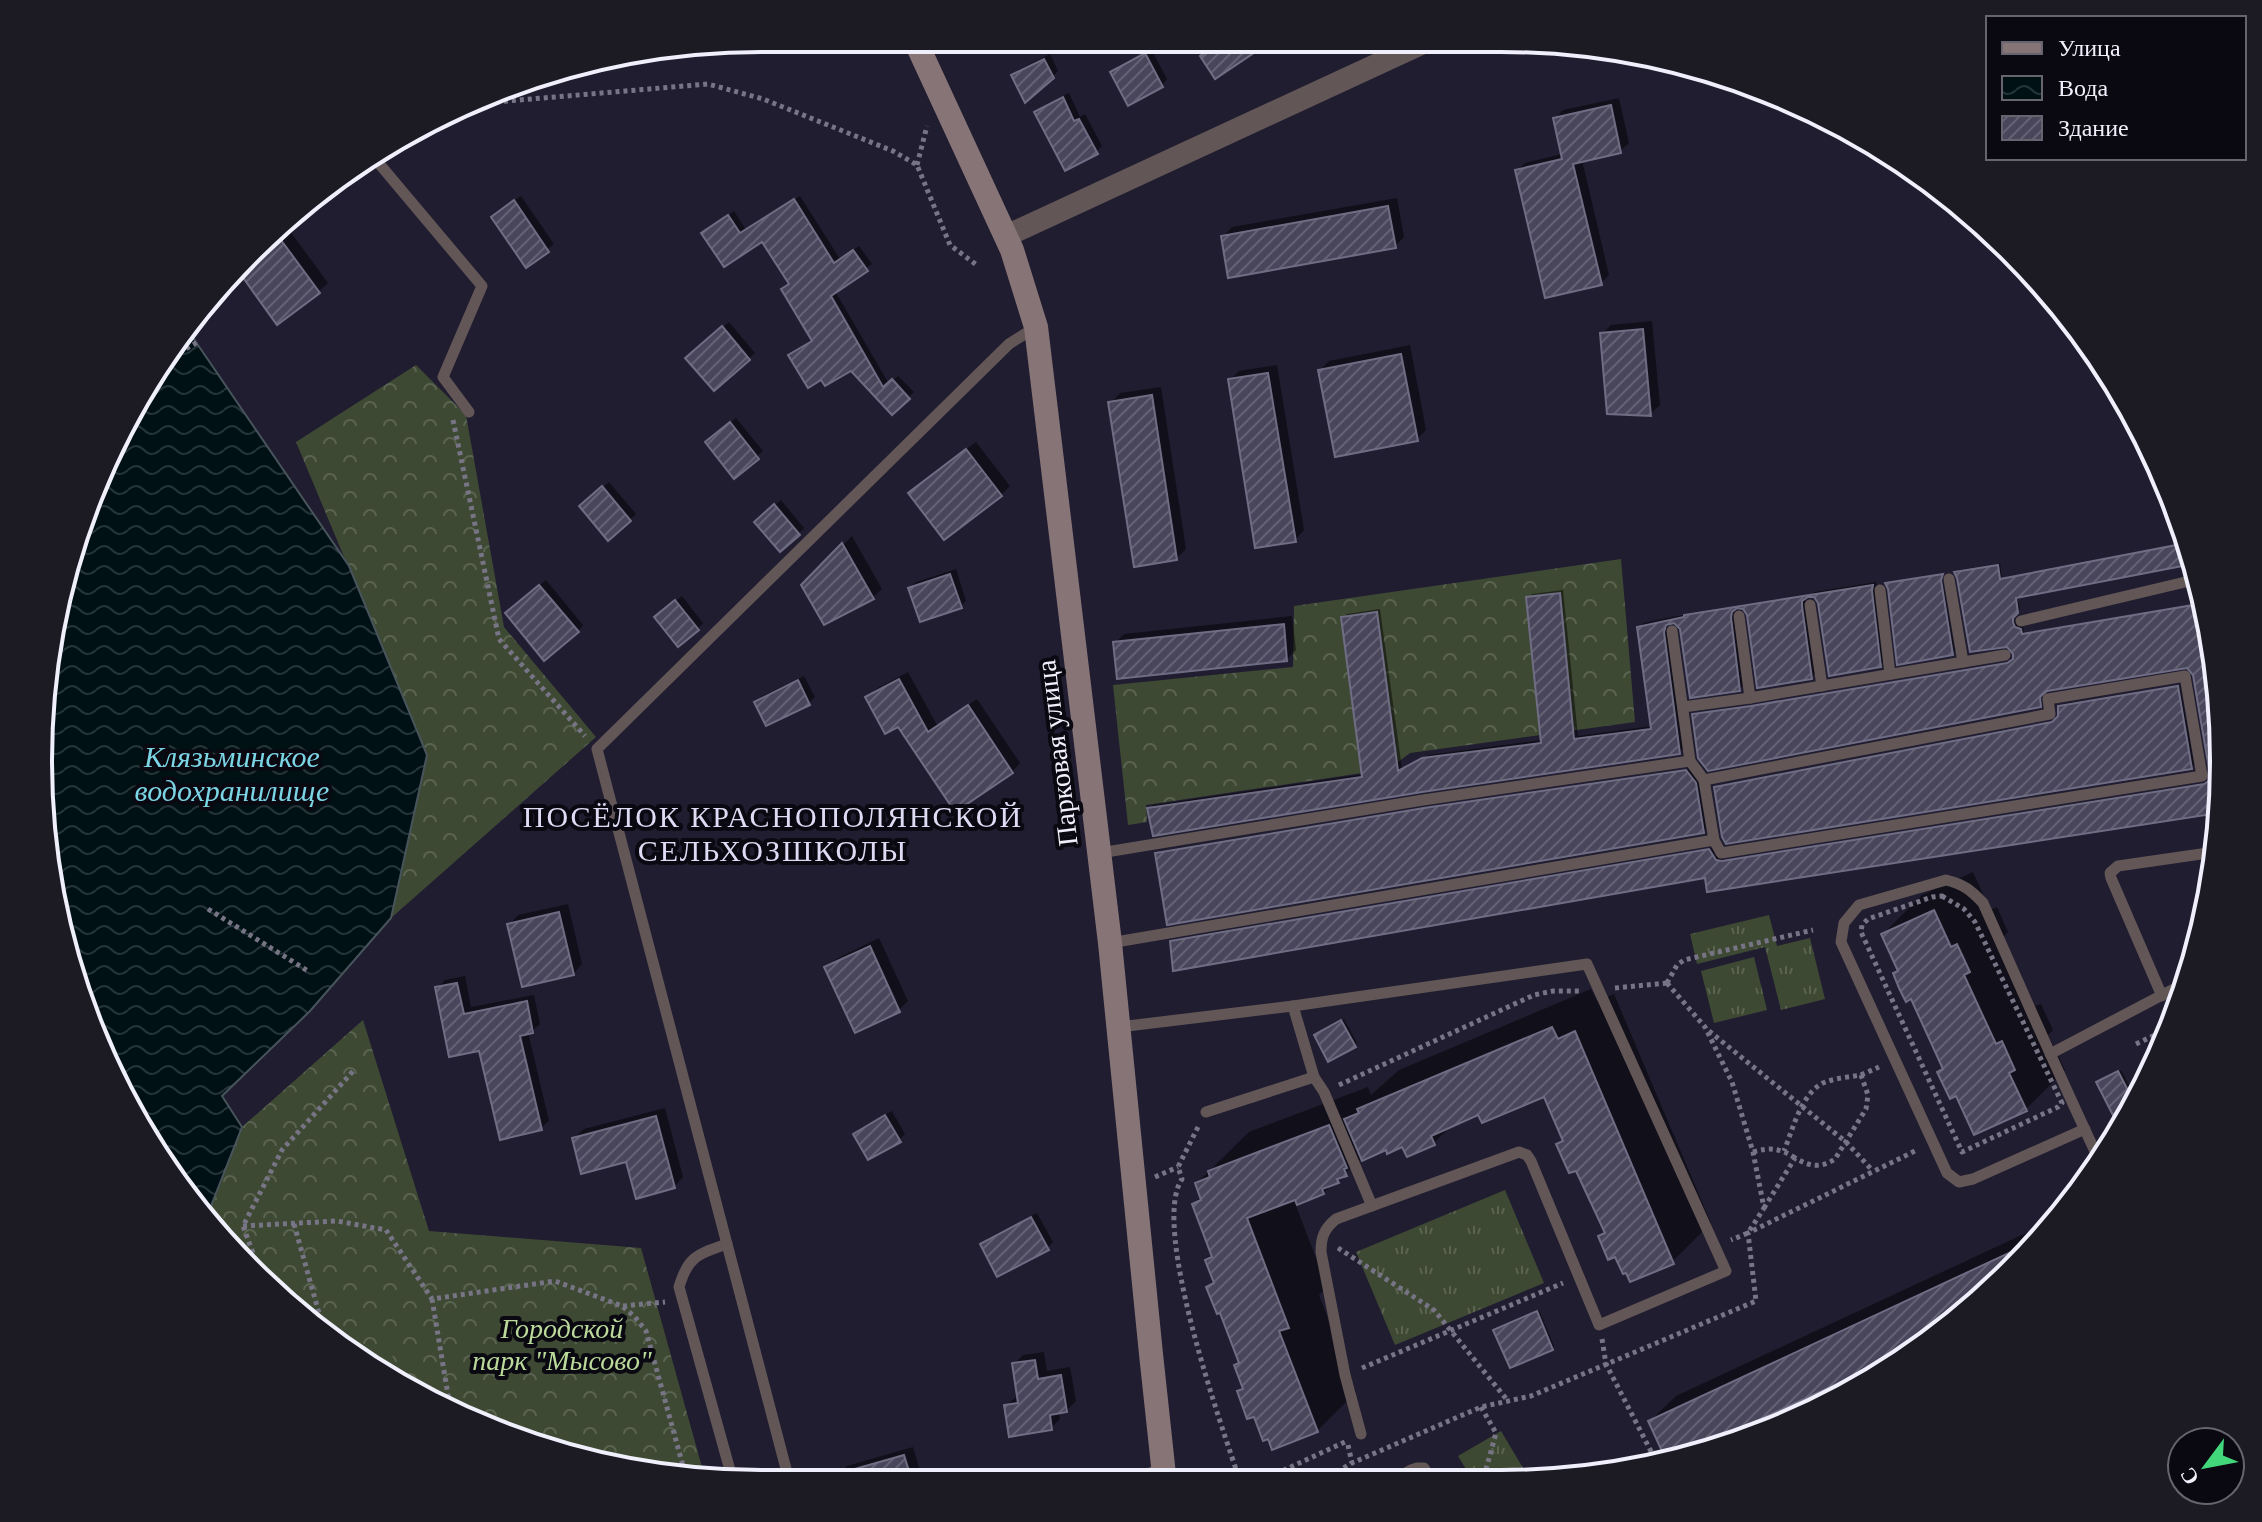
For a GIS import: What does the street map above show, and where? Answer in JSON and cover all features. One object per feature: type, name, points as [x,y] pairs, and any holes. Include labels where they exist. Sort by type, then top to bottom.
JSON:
[{"type":"street","name":"Парковая улица","points":[[921,52],[1012,250],[1036,327],[1100,853],[1164,1470]]},
{"type":"street","points":[[1006,236],[1404,52]]},
{"type":"lane","points":[[379,164],[482,286],[443,377],[469,412]]},
{"type":"lane","points":[[786,1470],[597,749],[1009,344],[1036,327]]},
{"type":"lane","points":[[1949,579],[1963,662]]},
{"type":"lane","points":[[2021,621],[2187,582]]},
{"type":"lane","points":[[1880,590],[1890,674]]},
{"type":"lane","points":[[1810,605],[1822,686]]},
{"type":"lane","points":[[1739,616],[1750,698]]},
{"type":"lane","points":[[1672,631],[1690,761],[1704,780],[1714,840],[1721,853],[2202,776],[2185,676],[2048,699],[2050,714],[1704,780]]},
{"type":"lane","points":[[1683,707],[2005,655]]},
{"type":"lane","points":[[1100,853],[1423,800],[1690,761]]},
{"type":"lane","points":[[1110,943],[1714,840]]},
{"type":"lane","points":[[2162,996],[2110,873],[2118,866],[2204,854]]},
{"type":"lane","points":[[2085,1129],[1973,1179],[1959,1182],[1947,1173],[1841,942],[1844,923],[1859,905],[1946,880],[1971,890],[1983,903],[2094,1150]]},
{"type":"lane","points":[[1119,1027],[1293,1006],[1587,964],[1726,1271],[1599,1325],[1531,1161],[1519,1152],[1336,1219],[1321,1238],[1321,1252],[1345,1375],[1361,1434]]},
{"type":"lane","points":[[2050,1054],[2171,991]]},
{"type":"lane","points":[[1293,1006],[1314,1077],[1324,1092],[1372,1206]]},
{"type":"lane","points":[[1206,1112],[1314,1077]]},
{"type":"lane","points":[[727,1244],[696,1255],[684,1269],[679,1287],[730,1469]]},
{"type":"path","points":[[502,101],[708,84],[763,99],[893,151],[917,165],[950,245],[978,266]]},
{"type":"path","points":[[917,165],[928,127],[922,114]]},
{"type":"path","points":[[184,350],[198,342]]},
{"type":"path","points":[[443,377],[499,639],[597,749]]},
{"type":"path","points":[[1942,896],[1964,909],[1975,922],[2053,1085],[2061,1105],[1962,1152],[1861,932],[1862,925],[1868,919],[1932,897],[1942,896]]},
{"type":"path","points":[[208,909],[308,971]]},
{"type":"path","points":[[1667,983],[1677,965],[1684,960],[1813,930]]},
{"type":"path","points":[[1619,988],[1667,983]]},
{"type":"path","points":[[1667,983],[1705,1027],[1846,1142],[1873,1171]]},
{"type":"path","points":[[1324,1092],[1534,995],[1553,991],[1576,992]]},
{"type":"path","points":[[1705,1027],[1732,1082],[1753,1152],[1764,1208]]},
{"type":"path","points":[[2136,1044],[2155,1035]]},
{"type":"path","points":[[254,1255],[243,1226],[282,1150],[355,1069]]},
{"type":"path","points":[[1753,1152],[1765,1148],[1784,1151],[1808,1165],[1827,1164],[1835,1159],[1866,1109],[1868,1095],[1861,1075],[1819,1085],[1803,1106],[1784,1151]]},
{"type":"path","points":[[1154,1177],[1178,1167],[1206,1112]]},
{"type":"path","points":[[1748,1233],[1795,1158]]},
{"type":"path","points":[[1178,1167],[1182,1179],[1176,1188],[1173,1206],[1179,1269],[1195,1342],[1236,1470]]},
{"type":"path","points":[[243,1226],[337,1221],[386,1230],[432,1299],[448,1398]]},
{"type":"path","points":[[294,1224],[320,1315]]},
{"type":"path","points":[[1321,1238],[1434,1310],[1508,1401]]},
{"type":"path","points":[[1345,1375],[1579,1277]]},
{"type":"path","points":[[432,1299],[555,1281],[622,1306],[646,1331],[683,1465]]},
{"type":"path","points":[[622,1306],[683,1299]]},
{"type":"path","points":[[1599,1325],[1606,1364],[1652,1453]]},
{"type":"path","points":[[1481,1407],[1496,1433],[1486,1470]]},
{"type":"path","points":[[1284,1470],[1361,1434]]},
{"type":"path","points":[[1347,1441],[1352,1463]]},
{"type":"green space","points":[[416,365],[466,415],[504,627],[596,737],[391,918],[427,755],[296,442]]},
{"type":"green space","points":[[1621,559],[1635,722],[1410,753],[1389,769],[1146,805],[1147,822],[1128,825],[1113,685],[1293,667],[1294,606]]},
{"type":"green space","points":[[1769,915],[1777,946],[1810,938],[1825,999],[1781,1010],[1765,947],[1697,964],[1690,934]]},
{"type":"green space","points":[[1754,957],[1767,1010],[1714,1023],[1701,971]]},
{"type":"green space","name":"Городской парк \"Мысово\"","points":[[363,1020],[429,1231],[641,1248],[702,1467],[668,1464],[577,1446],[490,1416],[406,1375],[329,1323],[260,1262],[211,1207],[242,1127]]},
{"type":"green space","points":[[1505,1190],[1544,1283],[1395,1345],[1356,1252]]},
{"type":"green space","points":[[391,1349],[395,1368],[370,1353]]},
{"type":"green space","points":[[1501,1431],[1524,1469],[1466,1470],[1458,1456]]},
{"type":"water","name":"Клязьминское водохранилище","points":[[193,337],[349,566],[427,755],[391,918],[310,1011],[222,1096],[242,1127],[211,1207],[171,1155],[147,1116],[106,1032],[76,945],[58,854],[54,807],[52,761],[58,668],[76,577],[106,490],[125,447],[171,367]]},
{"type":"building","points":[[1206,52],[1255,52],[1215,79],[1200,56]]},
{"type":"building","points":[[1145,53],[1163,87],[1128,106],[1110,72]]},
{"type":"building","points":[[1044,59],[1054,78],[1025,103],[1011,75]]},
{"type":"building","points":[[1063,97],[1074,121],[1079,119],[1098,154],[1065,171],[1034,112]]},
{"type":"building","points":[[1611,105],[1621,153],[1573,164],[1602,285],[1545,298],[1515,170],[1562,159],[1553,118]]},
{"type":"building","points":[[794,199],[834,263],[853,250],[868,271],[831,296],[883,387],[892,379],[910,399],[892,415],[851,371],[825,386],[821,380],[808,388],[788,355],[812,341],[781,289],[789,284],[762,242],[724,267],[701,233],[728,215],[740,233]]},
{"type":"building","points":[[514,200],[549,252],[526,268],[491,217]]},
{"type":"building","points":[[1388,206],[1396,248],[1228,278],[1221,236]]},
{"type":"building","points":[[281,240],[320,293],[277,325],[243,278]]},
{"type":"building","points":[[722,326],[750,360],[714,391],[685,358]]},
{"type":"building","points":[[1643,329],[1651,416],[1607,414],[1600,333]]},
{"type":"building","points":[[1401,354],[1418,441],[1335,457],[1318,370]]},
{"type":"building","points":[[1268,373],[1296,542],[1255,548],[1228,379]]},
{"type":"building","points":[[1152,395],[1177,560],[1134,567],[1108,402]]},
{"type":"building","points":[[730,422],[759,459],[734,479],[705,442]]},
{"type":"building","points":[[966,449],[1002,496],[944,540],[908,493]]},
{"type":"building","points":[[602,486],[631,521],[608,541],[579,506]]},
{"type":"building","points":[[774,504],[800,535],[780,552],[754,522]]},
{"type":"building","points":[[842,543],[874,599],[824,625],[801,585]]},
{"type":"building","points":[[2176,545],[2183,566],[2016,598],[2018,613],[2013,622],[2022,634],[2192,605],[2204,668],[2210,772],[2193,675],[2187,668],[2047,691],[2040,697],[2041,707],[1708,771],[1698,758],[1692,714],[2007,663],[2013,659],[2013,654],[2007,647],[1970,652],[1954,572],[1998,565],[2000,579]]},
{"type":"building","points":[[950,574],[962,608],[920,622],[908,588]]},
{"type":"building","points":[[1943,574],[1941,580],[1953,655],[1897,665],[1885,583]]},
{"type":"building","points":[[539,585],[579,632],[544,661],[505,613]]},
{"type":"building","points":[[1873,585],[1881,667],[1829,676],[1818,603],[1814,597],[1808,597],[1802,601],[1802,606],[1812,679],[1757,688],[1747,615],[1743,609],[1737,608],[1731,617],[1740,691],[1690,698],[1680,629],[1674,623],[1666,625],[1664,632],[1680,754],[1153,836],[1147,808],[1362,777],[1341,617],[1377,612],[1398,771],[1422,758],[1541,743],[1526,597],[1560,593],[1574,739],[1651,729],[1637,627],[1684,615]]},
{"type":"building","points":[[675,600],[699,630],[678,647],[654,617]]},
{"type":"building","points":[[1284,624],[1287,661],[1117,679],[1113,642]]},
{"type":"building","points":[[899,679],[928,732],[968,705],[1013,773],[955,812],[898,727],[885,734],[865,697]]},
{"type":"building","points":[[798,680],[810,705],[766,726],[754,702]]},
{"type":"building","points":[[2178,686],[2192,769],[1726,844],[1722,837],[1714,787],[2052,722],[2058,716],[2058,706]]},
{"type":"building","points":[[1686,770],[1696,783],[1704,833],[1167,925],[1155,853],[1424,808]]},
{"type":"building","points":[[2209,781],[2207,815],[1707,892],[1705,878],[1173,971],[1170,941],[1709,849],[1716,860],[1722,861],[2204,784]]},
{"type":"building","points":[[1934,910],[1951,947],[1957,944],[1970,972],[1964,975],[1996,1044],[2002,1041],[2015,1070],[2009,1073],[2027,1111],[1974,1135],[1956,1096],[1950,1099],[1937,1072],[1943,1069],[1911,999],[1906,1002],[1899,988],[1893,973],[1898,971],[1881,934]]},
{"type":"building","points":[[559,912],[574,975],[522,987],[507,924]]},
{"type":"building","points":[[870,946],[900,1012],[855,1033],[824,967]]},
{"type":"building","points":[[457,983],[464,1014],[527,1001],[533,1033],[520,1036],[542,1130],[500,1140],[479,1051],[449,1057],[435,987]]},
{"type":"building","points":[[1341,1020],[1356,1047],[1328,1062],[1314,1035]]},
{"type":"building","points":[[1552,1027],[1558,1039],[1575,1031],[1674,1264],[1630,1282],[1615,1257],[1608,1260],[1598,1236],[1605,1233],[1576,1171],[1569,1173],[1556,1144],[1563,1141],[1544,1097],[1482,1123],[1478,1115],[1431,1136],[1435,1145],[1407,1157],[1402,1147],[1387,1154],[1386,1150],[1362,1161],[1344,1119],[1359,1113],[1357,1109]]},
{"type":"building","points":[[2118,1071],[2128,1091],[2114,1117],[2096,1082]]},
{"type":"building","points":[[885,1115],[901,1142],[868,1160],[853,1134]]},
{"type":"building","points":[[656,1116],[675,1188],[636,1199],[626,1162],[581,1174],[572,1138]]},
{"type":"building","points":[[1329,1125],[1347,1168],[1344,1169],[1347,1176],[1337,1179],[1339,1183],[1322,1189],[1324,1194],[1297,1205],[1295,1200],[1247,1218],[1289,1328],[1279,1331],[1318,1432],[1272,1450],[1268,1439],[1263,1441],[1254,1417],[1247,1419],[1237,1391],[1243,1389],[1234,1365],[1239,1363],[1220,1313],[1217,1314],[1206,1287],[1214,1283],[1205,1260],[1212,1257],[1192,1204],[1201,1200],[1195,1183],[1210,1177],[1208,1171]]},
{"type":"building","points":[[1031,1217],[1049,1250],[997,1277],[980,1244]]},
{"type":"building","points":[[2012,1252],[1933,1323],[1854,1376],[1746,1426],[1685,1446],[1662,1451],[1648,1421]]},
{"type":"building","points":[[1537,1311],[1553,1350],[1510,1368],[1493,1330]]},
{"type":"building","points":[[1035,1360],[1038,1379],[1061,1375],[1067,1412],[1050,1415],[1052,1430],[1009,1437],[1004,1405],[1018,1403],[1012,1363]]},
{"type":"building","points":[[904,1455],[909,1470],[851,1470]]},
{"type":"district","name":"ПОСЁЛОК КРАСНОПОЛЯНСКОЙ СЕЛЬХОЗШКОЛЫ","points":[[773,833]]}]
